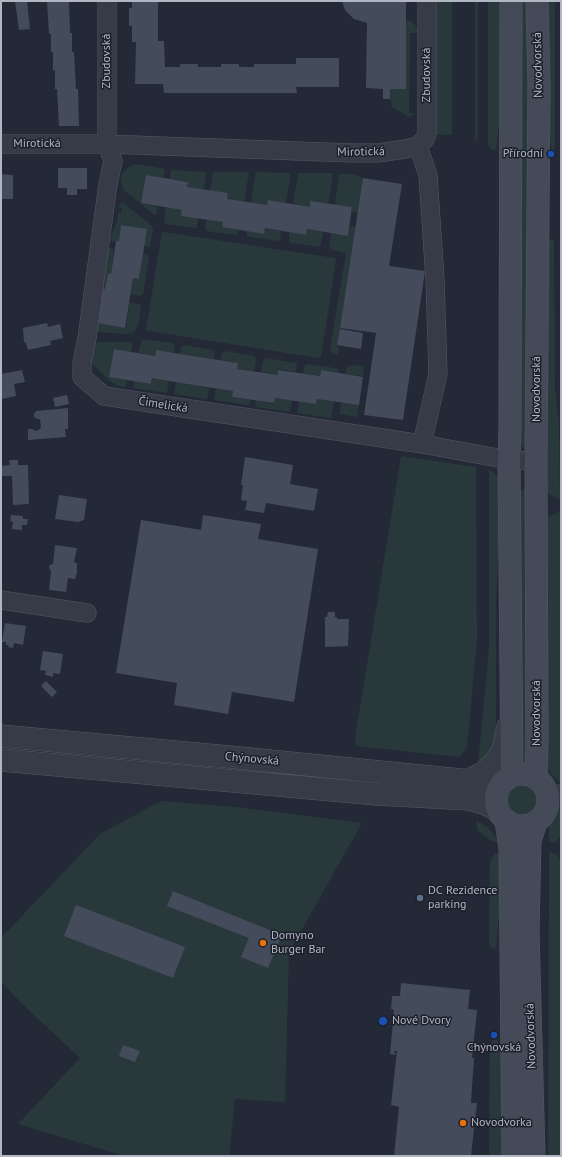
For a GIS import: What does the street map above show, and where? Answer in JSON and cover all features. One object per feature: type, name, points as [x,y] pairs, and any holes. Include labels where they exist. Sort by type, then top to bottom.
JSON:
[{"type":"main road","name":"Novodvorská","points":[[511,1],[509,460],[511,714],[507,779],[496,793],[496,799],[502,816],[510,856],[513,1156]]},
{"type":"main road","name":"Novodvorská","points":[[534,1156],[528,932],[530,841],[536,822],[544,813],[548,801],[548,789],[537,742],[537,1]]},
{"type":"main road","points":[[507,779],[524,774],[548,789]]},
{"type":"main road","points":[[502,816],[516,825],[521,826],[526,826],[536,822]]},
{"type":"street","name":"Zbudovská","points":[[107,1],[107,144]]},
{"type":"street","name":"Zbudovská","points":[[418,146],[425,139],[427,134],[427,1]]},
{"type":"street","name":"Mirotická","points":[[1,144],[107,144],[352,153],[378,153],[418,146]]},
{"type":"street","name":"Čimelická","points":[[107,144],[113,161],[108,184],[87,338],[82,363],[82,377],[104,396],[422,444],[509,460]]},
{"type":"street","points":[[418,146],[428,174],[435,280],[438,374],[422,444]]},
{"type":"street","points":[[509,460],[536,461]]},
{"type":"street","points":[[1,600],[87,613]]},
{"type":"street","points":[[469,780],[491,767],[500,755],[503,750],[511,714]]},
{"type":"street","name":"Chýnovská","points":[[1,736],[491,783],[507,779]]},
{"type":"street","name":"Chýnovská","points":[[1,760],[376,794],[469,798],[486,804],[502,816]]},
{"type":"shaded area","points":[[435,1],[452,1],[452,135],[435,135]]},
{"type":"shaded area","points":[[475,1],[478,1],[478,139],[475,140]]},
{"type":"shaded area","points":[[488,1],[501,1],[501,107],[496,151],[491,149],[488,145]]},
{"type":"shaded area","points":[[519,1],[528,1],[529,446],[524,448],[520,446]]},
{"type":"shaded area","points":[[546,1],[555,1],[555,152],[552,152],[546,109]]},
{"type":"shaded area","points":[[406,21],[411,21],[419,33],[410,33],[409,113],[416,113],[409,117],[391,106],[392,103],[390,99],[390,89],[406,89]]},
{"type":"shaded area","points":[[135,164],[165,169],[163,178],[146,175],[141,203],[158,206],[156,215],[154,215],[122,187],[121,176],[126,169]]},
{"type":"shaded area","points":[[171,170],[206,172],[204,190],[187,187],[187,181],[170,179]]},
{"type":"shaded area","points":[[213,172],[249,172],[244,202],[227,199],[228,193],[210,191]]},
{"type":"shaded area","points":[[256,172],[291,173],[286,203],[269,200],[267,205],[251,203]]},
{"type":"shaded area","points":[[298,173],[333,173],[328,204],[311,201],[310,207],[293,204]]},
{"type":"shaded area","points":[[339,174],[353,174],[363,178],[358,213],[352,212],[352,207],[335,205]]},
{"type":"shaded area","points":[[121,203],[151,225],[153,232],[150,246],[144,246],[147,229],[121,225],[119,241],[109,241],[117,221],[118,213],[121,213],[122,208],[119,208]]},
{"type":"shaded area","points":[[166,207],[182,210],[198,218],[197,227],[166,224],[164,220]]},
{"type":"shaded area","points":[[207,219],[223,222],[222,227],[239,230],[238,233],[235,235],[207,231],[205,227]]},
{"type":"shaded area","points":[[350,226],[356,227],[337,347],[339,346],[338,355],[333,354],[330,349],[346,253],[332,250],[329,246],[331,233],[348,236]]},
{"type":"shaded area","points":[[265,228],[281,231],[280,239],[278,241],[247,236],[247,231],[264,234]]},
{"type":"shaded area","points":[[307,229],[323,232],[320,247],[289,242],[289,232],[306,235]]},
{"type":"shaded area","points":[[162,232],[335,258],[336,261],[321,357],[318,358],[146,330]]},
{"type":"shaded area","points":[[548,239],[554,240],[555,389],[559,423],[560,500],[547,493]]},
{"type":"shaded area","points":[[108,248],[114,249],[111,274],[108,273],[105,289],[102,289]]},
{"type":"shaded area","points":[[143,254],[147,254],[149,257],[143,294],[140,296],[131,294],[133,278],[139,279]]},
{"type":"shaded area","points":[[129,303],[139,304],[141,306],[139,322],[134,332],[126,334],[97,332],[97,323],[126,328]]},
{"type":"shaded area","points":[[142,339],[173,343],[175,347],[173,353],[156,350],[155,356],[138,353]]},
{"type":"shaded area","points":[[129,342],[132,344],[131,352],[114,349],[109,377],[127,380],[126,387],[118,386],[110,381],[92,364],[94,346],[95,343]]},
{"type":"shaded area","points":[[184,345],[213,350],[215,352],[214,359],[180,354],[181,347]]},
{"type":"shaded area","points":[[225,351],[254,356],[256,360],[254,371],[237,369],[238,363],[221,360],[222,353]]},
{"type":"shaded area","points":[[266,358],[296,363],[296,372],[279,369],[278,375],[261,372],[263,361]]},
{"type":"shaded area","points":[[307,364],[335,368],[338,369],[338,373],[321,370],[320,376],[303,373],[304,367]]},
{"type":"shaded area","points":[[352,365],[363,366],[363,376],[345,374],[346,369]]},
{"type":"shaded area","points":[[152,378],[169,381],[167,393],[133,388],[134,381],[151,384]]},
{"type":"shaded area","points":[[176,382],[209,388],[207,399],[174,394]]},
{"type":"shaded area","points":[[216,389],[233,391],[232,397],[250,400],[249,405],[214,400]]},
{"type":"shaded area","points":[[275,398],[292,400],[290,412],[255,407],[256,401],[274,404]]},
{"type":"shaded area","points":[[317,399],[334,401],[331,418],[297,413],[299,401],[316,404]]},
{"type":"shaded area","points":[[341,402],[359,405],[357,417],[339,414]]},
{"type":"shaded area","points":[[401,456],[476,467],[477,639],[467,747],[459,757],[356,746],[355,738]]},
{"type":"shaded area","points":[[489,469],[498,479],[501,490],[496,604],[496,739],[493,750],[478,765],[489,649]]},
{"type":"shaded area","points":[[525,489],[527,490],[526,765],[523,766],[520,763],[520,491]]},
{"type":"shaded area","points":[[560,511],[560,782],[552,776],[548,767],[547,759],[546,518]]},
{"type":"shaded area","points":[[521,782],[533,787],[538,799],[533,811],[521,816],[509,811],[504,799],[509,787]]},
{"type":"shaded area","points":[[161,801],[236,807],[362,823],[289,952],[285,1102],[235,1099],[229,1156],[124,1156],[18,1124],[80,1058],[19,1001],[1,981],[1,938],[100,834]]},
{"type":"shaded area","points":[[560,805],[560,837],[556,842],[549,843],[549,823],[552,814]]},
{"type":"shaded area","points":[[476,820],[493,833],[499,843],[491,841],[477,830]]},
{"type":"shaded area","points":[[502,852],[503,871],[496,949],[491,947],[489,943],[490,861],[495,854]]},
{"type":"shaded area","points":[[549,852],[557,854],[560,859],[561,1156],[548,1156]]},
{"type":"shaded area","points":[[496,1037],[503,1054],[503,1156],[489,1156],[490,1044]]},
{"type":"building","points":[[15,1],[27,1],[30,29],[19,30]]},
{"type":"building","points":[[47,1],[69,1],[70,33],[72,33],[72,52],[74,52],[76,89],[78,89],[79,126],[59,126],[57,89],[55,89],[55,70],[53,71],[53,52],[51,52],[51,34],[49,34]]},
{"type":"building","points":[[132,1],[158,1],[158,41],[164,41],[165,67],[180,67],[180,64],[198,64],[198,67],[221,67],[221,64],[239,64],[239,67],[254,67],[254,64],[296,64],[296,58],[339,58],[339,87],[296,87],[297,93],[164,93],[163,84],[135,84],[136,42],[132,42],[132,26],[129,26],[129,8],[132,8]]},
{"type":"building","points":[[342,1],[406,1],[406,89],[390,89],[390,99],[383,99],[383,89],[366,88],[367,23],[354,19],[345,10]]},
{"type":"building","points":[[58,168],[87,168],[87,189],[77,189],[77,195],[67,195],[67,188],[58,188]]},
{"type":"building","points":[[1,174],[13,175],[13,199],[1,199]]},
{"type":"building","points":[[146,175],[188,182],[187,187],[228,193],[227,199],[267,205],[268,200],[310,207],[310,201],[352,207],[348,236],[307,229],[306,235],[265,228],[264,234],[222,227],[223,222],[181,216],[182,210],[141,203]]},
{"type":"building","points":[[363,178],[402,184],[389,266],[425,271],[403,420],[364,415],[376,333],[340,328]]},
{"type":"building","points":[[121,225],[147,229],[139,279],[133,278],[125,328],[97,323],[103,289],[105,289],[108,273],[111,274],[116,241],[119,241]]},
{"type":"building","points":[[47,323],[48,327],[60,324],[63,338],[50,341],[51,345],[28,350],[26,343],[24,342],[23,328]]},
{"type":"building","points":[[340,329],[363,333],[361,349],[337,345]]},
{"type":"building","points":[[114,349],[155,356],[156,350],[238,363],[237,369],[278,375],[278,370],[320,376],[321,370],[363,377],[359,405],[317,399],[316,404],[275,398],[274,403],[232,397],[233,391],[152,378],[151,384],[109,377]]},
{"type":"building","points":[[22,370],[25,382],[14,384],[16,396],[2,399],[1,374]]},
{"type":"building","points":[[67,395],[69,404],[55,407],[53,398]]},
{"type":"building","points":[[68,408],[68,429],[65,429],[66,437],[28,440],[28,429],[37,431],[41,428],[40,419],[34,417],[36,411]]},
{"type":"building","points":[[245,457],[293,465],[290,484],[318,489],[314,511],[266,503],[264,513],[245,510],[247,501],[241,500],[243,485],[241,485]]},
{"type":"building","points":[[9,460],[18,460],[18,465],[28,465],[29,504],[13,505],[12,476],[2,476],[1,474],[2,466],[10,465]]},
{"type":"building","points":[[59,495],[87,499],[84,520],[78,522],[55,519]]},
{"type":"building","points":[[11,515],[23,516],[23,519],[28,519],[27,525],[22,525],[22,530],[12,529],[13,522],[10,521]]},
{"type":"building","points":[[203,515],[261,524],[258,539],[318,549],[294,702],[232,692],[228,714],[174,705],[177,683],[116,673],[141,520],[201,530]]},
{"type":"building","points":[[55,545],[77,548],[74,562],[77,563],[77,573],[75,579],[68,578],[66,592],[49,590],[51,571],[49,567],[53,564]]},
{"type":"building","points":[[328,612],[335,612],[335,617],[337,617],[337,619],[349,619],[348,646],[325,647],[325,617],[327,617]]},
{"type":"building","points":[[5,623],[26,626],[23,645],[14,643],[13,648],[8,647],[9,645],[6,645],[6,642],[2,642]]},
{"type":"building","points":[[43,651],[63,654],[60,674],[53,673],[53,677],[45,675],[46,671],[40,670]]},
{"type":"building","points":[[46,681],[57,692],[52,697],[41,686]]},
{"type":"building","points":[[173,891],[282,935],[268,968],[241,957],[249,938],[167,906]]},
{"type":"building","points":[[76,905],[185,947],[173,978],[64,936]]},
{"type":"building","points":[[401,983],[470,990],[468,1009],[477,1010],[472,1058],[474,1058],[471,1103],[477,1103],[471,1156],[394,1156],[399,1107],[391,1105],[397,1051],[394,1051],[396,1055],[390,1054],[394,1010],[391,1009],[392,996],[400,996]]},
{"type":"building","points":[[123,1045],[140,1051],[135,1062],[119,1056]]},
{"type":"place","name":"Přírodní","points":[[551,154]]},
{"type":"place","name":"DC Rezidence parking","points":[[420,898]]},
{"type":"place","name":"Domyno Burger Bar","points":[[263,943]]},
{"type":"place","name":"Nové Dvory","points":[[383,1021]]},
{"type":"place","name":"Chýnovská","points":[[494,1035]]},
{"type":"place","name":"Novodvorka","points":[[463,1123]]}]
